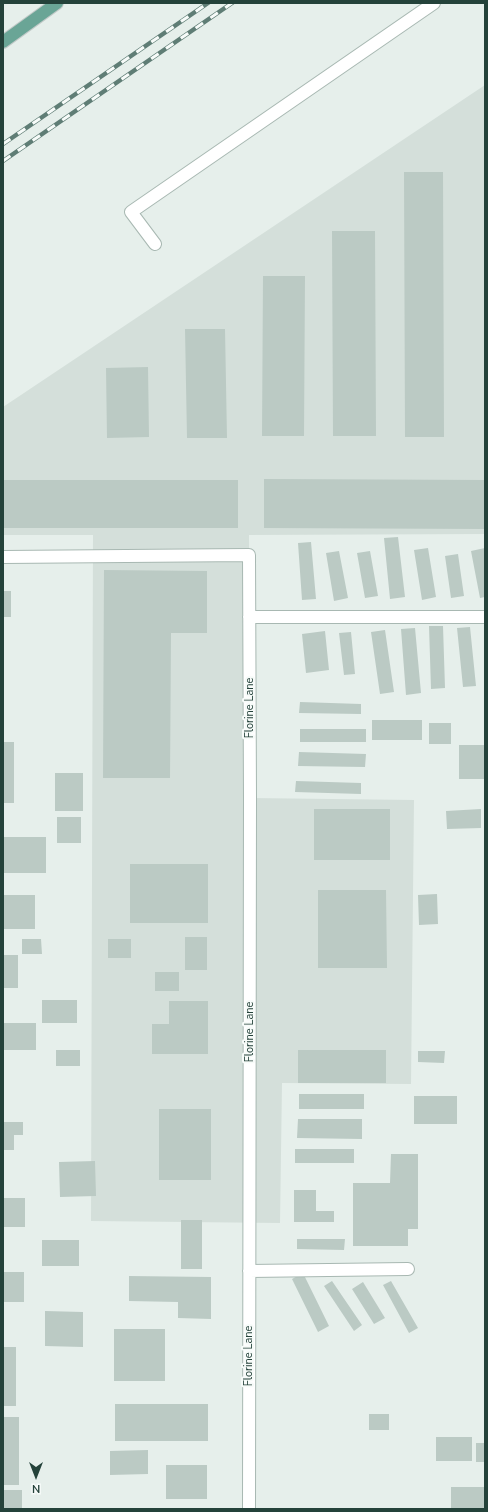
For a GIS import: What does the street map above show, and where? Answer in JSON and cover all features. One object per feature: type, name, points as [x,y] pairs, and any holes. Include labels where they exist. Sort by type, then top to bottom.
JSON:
[{"type":"main road","points":[[3,41],[56,3]]},
{"type":"street","points":[[155,244],[131,212],[434,3]]},
{"type":"street","name":"Florine Lane","points":[[3,557],[249,555],[249,1509]]},
{"type":"street","points":[[249,617],[485,617]]},
{"type":"street","points":[[249,1271],[408,1269]]},
{"type":"shaded area","points":[[485,85],[485,534],[249,535],[250,798],[414,800],[411,1084],[282,1083],[280,1223],[91,1221],[93,535],[3,535],[3,407]]},
{"type":"building","points":[[404,172],[443,172],[444,437],[405,437]]},
{"type":"building","points":[[332,231],[375,231],[376,436],[333,436]]},
{"type":"building","points":[[263,276],[305,276],[304,436],[262,436]]},
{"type":"building","points":[[185,329],[225,329],[227,438],[187,438]]},
{"type":"building","points":[[148,367],[149,437],[107,438],[106,368]]},
{"type":"building","points":[[264,479],[485,480],[485,529],[264,528]]},
{"type":"building","points":[[3,480],[238,480],[238,528],[3,528]]},
{"type":"building","points":[[398,537],[405,597],[390,599],[384,538]]},
{"type":"building","points":[[311,542],[316,599],[302,600],[298,543]]},
{"type":"building","points":[[428,548],[436,597],[422,600],[414,550]]},
{"type":"building","points":[[485,548],[485,597],[480,598],[471,551]]},
{"type":"building","points":[[339,551],[348,598],[334,601],[326,553]]},
{"type":"building","points":[[370,551],[378,596],[365,598],[357,553]]},
{"type":"building","points":[[458,554],[464,596],[451,598],[445,556]]},
{"type":"building","points":[[104,570],[207,571],[207,633],[171,633],[170,778],[103,778]]},
{"type":"building","points":[[3,591],[11,591],[11,617],[3,617]]},
{"type":"building","points":[[429,626],[443,626],[445,688],[431,689]]},
{"type":"building","points":[[470,627],[476,686],[463,687],[457,628]]},
{"type":"building","points":[[415,628],[421,693],[406,695],[401,629]]},
{"type":"building","points":[[385,630],[394,692],[380,694],[371,632]]},
{"type":"building","points":[[325,631],[329,670],[306,673],[302,634]]},
{"type":"building","points":[[351,632],[355,674],[344,675],[339,633]]},
{"type":"building","points":[[300,702],[361,704],[361,714],[299,713]]},
{"type":"building","points":[[372,720],[422,720],[422,740],[372,740]]},
{"type":"building","points":[[429,723],[451,723],[451,744],[429,744]]},
{"type":"building","points":[[300,729],[366,729],[366,742],[300,742]]},
{"type":"building","points":[[3,742],[14,742],[14,803],[3,803]]},
{"type":"building","points":[[459,745],[485,745],[485,779],[459,779]]},
{"type":"building","points":[[299,752],[366,754],[365,767],[298,766]]},
{"type":"building","points":[[55,773],[83,773],[83,811],[55,811]]},
{"type":"building","points":[[296,781],[361,783],[361,794],[295,792]]},
{"type":"building","points":[[314,809],[390,809],[390,860],[314,860]]},
{"type":"building","points":[[481,809],[481,828],[447,829],[446,811]]},
{"type":"building","points":[[57,817],[81,817],[81,843],[57,843]]},
{"type":"building","points":[[3,837],[46,837],[46,873],[3,873]]},
{"type":"building","points":[[130,864],[208,864],[208,923],[130,923]]},
{"type":"building","points":[[318,890],[386,890],[387,968],[318,968]]},
{"type":"building","points":[[437,894],[438,924],[419,925],[418,895]]},
{"type":"building","points":[[3,895],[35,895],[35,929],[3,929]]},
{"type":"building","points":[[185,937],[207,937],[207,970],[185,970]]},
{"type":"building","points":[[22,939],[41,939],[42,954],[22,954]]},
{"type":"building","points":[[108,939],[131,939],[131,958],[108,958]]},
{"type":"building","points":[[3,955],[18,955],[18,988],[3,988]]},
{"type":"building","points":[[155,972],[179,972],[179,991],[155,991]]},
{"type":"building","points":[[42,1000],[77,1000],[77,1023],[42,1023]]},
{"type":"building","points":[[169,1001],[208,1001],[208,1054],[152,1054],[152,1024],[169,1024]]},
{"type":"building","points":[[3,1023],[36,1023],[36,1050],[3,1050]]},
{"type":"building","points":[[56,1050],[80,1050],[80,1066],[56,1066]]},
{"type":"building","points":[[298,1050],[386,1050],[386,1083],[298,1083]]},
{"type":"building","points":[[418,1051],[445,1051],[444,1063],[418,1062]]},
{"type":"building","points":[[299,1094],[364,1094],[364,1109],[299,1109]]},
{"type":"building","points":[[414,1096],[457,1096],[457,1124],[414,1124]]},
{"type":"building","points":[[159,1109],[211,1109],[211,1180],[159,1180]]},
{"type":"building","points":[[298,1119],[362,1119],[362,1139],[297,1138]]},
{"type":"building","points":[[3,1122],[23,1122],[23,1135],[14,1135],[14,1150],[3,1150]]},
{"type":"building","points":[[295,1149],[354,1149],[354,1163],[295,1163]]},
{"type":"building","points":[[391,1154],[418,1154],[418,1229],[408,1229],[408,1246],[353,1246],[353,1183],[390,1183]]},
{"type":"building","points":[[95,1161],[96,1196],[60,1197],[59,1162]]},
{"type":"building","points":[[294,1190],[316,1190],[316,1211],[334,1211],[334,1222],[294,1222]]},
{"type":"building","points":[[3,1198],[25,1198],[25,1227],[3,1227]]},
{"type":"building","points":[[181,1220],[202,1220],[202,1269],[181,1269]]},
{"type":"building","points":[[297,1239],[345,1239],[344,1250],[297,1249]]},
{"type":"building","points":[[42,1240],[79,1240],[79,1266],[42,1266]]},
{"type":"building","points":[[3,1272],[24,1272],[24,1302],[3,1302]]},
{"type":"building","points":[[303,1273],[329,1326],[318,1332],[292,1279]]},
{"type":"building","points":[[129,1276],[211,1277],[211,1319],[178,1318],[178,1302],[129,1301]]},
{"type":"building","points":[[332,1281],[362,1325],[354,1331],[324,1286]]},
{"type":"building","points":[[391,1281],[418,1328],[409,1333],[383,1285]]},
{"type":"building","points":[[363,1282],[385,1318],[374,1324],[352,1289]]},
{"type":"building","points":[[45,1311],[83,1312],[83,1347],[45,1346]]},
{"type":"building","points":[[114,1329],[165,1329],[165,1381],[114,1381]]},
{"type":"building","points":[[3,1347],[16,1347],[16,1406],[3,1406]]},
{"type":"building","points":[[115,1404],[208,1404],[208,1441],[115,1441]]},
{"type":"building","points":[[369,1414],[389,1414],[389,1430],[369,1430]]},
{"type":"building","points":[[3,1417],[19,1417],[19,1485],[3,1485]]},
{"type":"building","points":[[436,1437],[472,1437],[472,1461],[436,1461]]},
{"type":"building","points":[[476,1443],[485,1443],[485,1462],[476,1462]]},
{"type":"building","points":[[148,1450],[148,1474],[110,1475],[110,1451]]},
{"type":"building","points":[[166,1465],[207,1465],[207,1499],[166,1499]]},
{"type":"building","points":[[451,1487],[485,1487],[485,1509],[451,1509]]},
{"type":"building","points":[[3,1490],[22,1490],[22,1509],[3,1509]]},
{"type":"railway","points":[[3,144],[208,3]]},
{"type":"railway","points":[[3,161],[232,3]]}]
